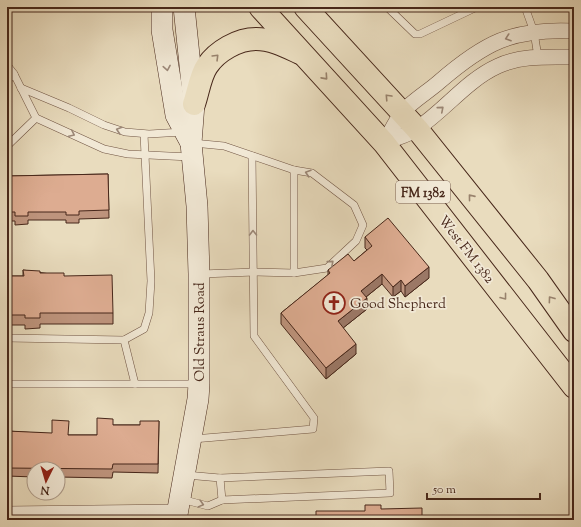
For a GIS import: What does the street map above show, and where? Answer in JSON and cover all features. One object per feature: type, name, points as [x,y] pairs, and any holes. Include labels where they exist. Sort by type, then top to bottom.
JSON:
[{"type":"main road","name":"West FM 1382","points":[[260,7],[307,56],[384,143],[574,387]]},
{"type":"main road","name":"FM 1382","points":[[305,7],[417,129],[538,280],[574,331]]},
{"type":"main road","points":[[194,104],[207,66],[223,50],[239,42],[256,39],[276,43],[307,56]]},
{"type":"street","name":"Old Straus Road","points":[[162,7],[162,30],[176,115],[190,144]]},
{"type":"street","name":"Old Straus Road","points":[[178,510],[199,384],[199,274],[197,206],[190,144],[194,104],[184,7]]},
{"type":"street","points":[[384,143],[402,113],[466,58],[492,44],[515,36],[534,32],[574,31]]},
{"type":"street","points":[[384,143],[417,129],[474,80],[498,66],[516,60],[538,57],[574,57]]},
{"type":"street","points":[[7,514],[84,516],[178,510]]},
{"type":"lane","points":[[387,7],[415,34],[420,34],[477,7]]},
{"type":"lane","points":[[525,7],[534,32],[538,57]]},
{"type":"lane","points":[[7,65],[14,74],[36,118],[104,149],[144,155],[190,144]]},
{"type":"lane","points":[[7,81],[14,74]]},
{"type":"lane","points":[[21,88],[69,108],[104,125],[124,132],[144,134],[190,144],[224,146],[294,170],[312,173],[354,205],[363,225],[356,240],[327,268],[294,274],[255,272],[199,274]]},
{"type":"lane","points":[[7,146],[36,118]]},
{"type":"lane","points":[[7,338],[124,340],[144,329],[149,314],[151,281],[144,134]]},
{"type":"lane","points":[[190,439],[313,430],[314,418],[254,336],[255,272],[252,156]]},
{"type":"lane","points":[[294,170],[294,274]]},
{"type":"lane","points":[[124,340],[135,384]]},
{"type":"lane","points":[[7,384],[199,384]]},
{"type":"lane","points":[[178,510],[208,506],[222,500],[390,493],[389,471],[220,478],[184,475]]},
{"type":"lane","points":[[220,478],[222,500]]},
{"type":"building","points":[[108,174],[109,210],[79,211],[79,215],[66,215],[66,212],[28,212],[28,216],[15,216],[15,212],[7,212],[7,176]]},
{"type":"building","name":"Good Shepherd","points":[[388,218],[429,267],[405,286],[401,280],[393,287],[382,274],[361,291],[367,298],[338,321],[356,344],[326,368],[281,313],[330,273],[328,270],[348,254],[354,261],[372,246],[365,237]]},
{"type":"building","points":[[23,270],[40,271],[40,273],[64,273],[64,276],[112,275],[113,313],[40,313],[40,318],[25,318],[25,315],[7,315],[7,276],[24,276]]},
{"type":"building","points":[[97,418],[113,419],[113,425],[140,425],[140,421],[159,421],[158,464],[113,464],[112,469],[66,469],[66,461],[26,461],[26,468],[7,468],[7,431],[52,433],[52,420],[69,421],[68,435],[97,435]]},
{"type":"building","points":[[365,505],[381,505],[381,509],[422,508],[422,520],[316,520],[316,511],[365,511]]},
{"type":"place","name":"Good Shepherd","points":[[334,303]]}]
